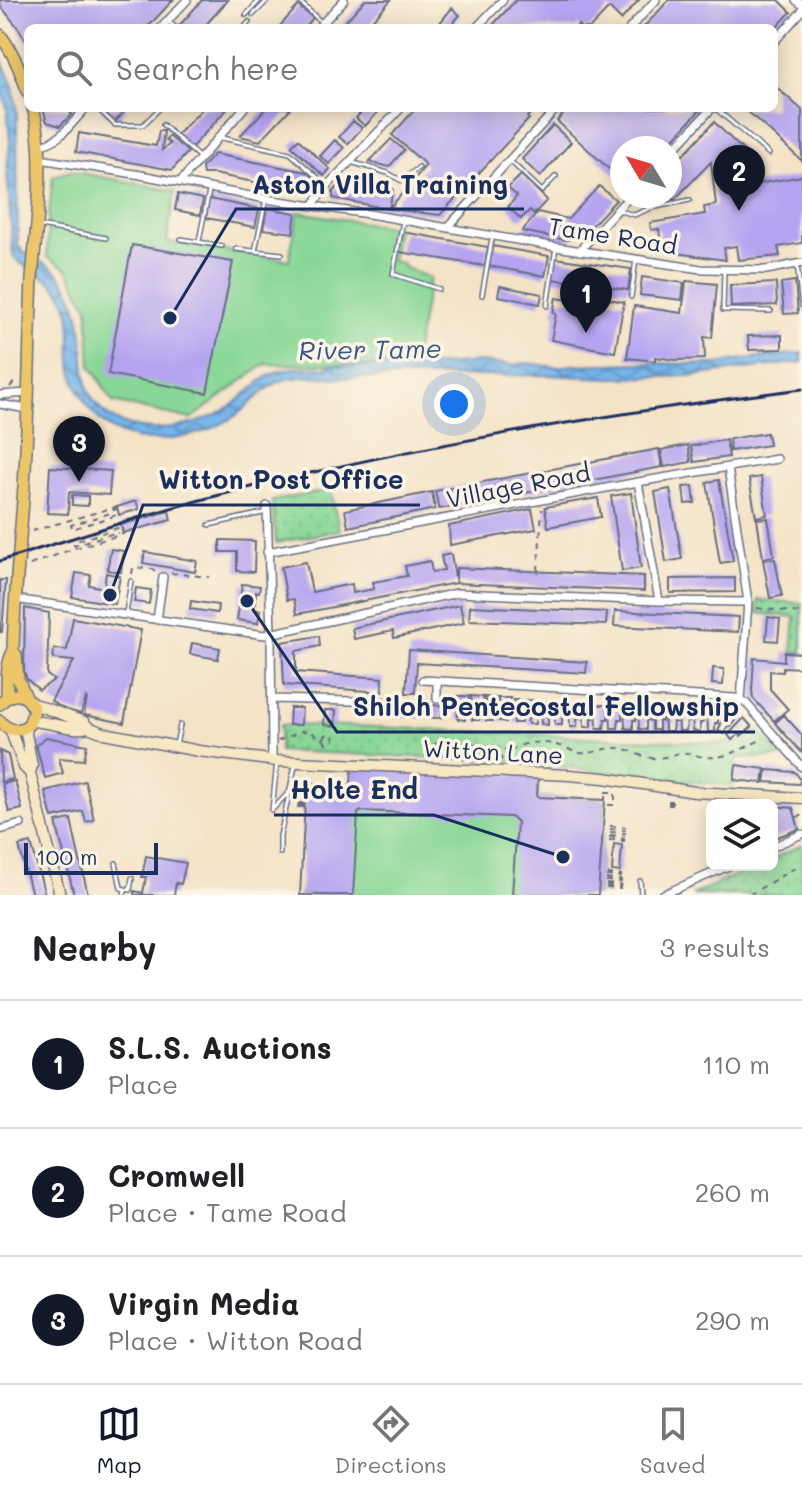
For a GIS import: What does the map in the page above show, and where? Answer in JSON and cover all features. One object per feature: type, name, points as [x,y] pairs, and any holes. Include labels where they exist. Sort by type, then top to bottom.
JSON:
[{"type":"main road","points":[[0,35],[24,84]]},
{"type":"main road","points":[[28,700],[18,694],[2,695],[13,652],[14,599],[21,531],[40,159],[34,112]]},
{"type":"main road","points":[[3,725],[20,730],[28,724],[34,711],[18,679],[16,655],[13,652]]},
{"type":"main road","name":"Witton Lane","points":[[28,700],[104,733],[232,756],[295,762],[569,775],[695,792],[802,798]]},
{"type":"main road","name":"Witton Lane","points":[[28,724],[54,723],[82,730],[88,727]]},
{"type":"main road","points":[[28,724],[30,773],[60,895]]},
{"type":"main road","points":[[3,725],[30,773]]},
{"type":"street","points":[[165,24],[187,0]]},
{"type":"street","points":[[322,24],[344,0]]},
{"type":"street","points":[[480,24],[503,0]]},
{"type":"street","points":[[634,24],[656,0]]},
{"type":"street","points":[[778,37],[802,8],[796,0]]},
{"type":"street","points":[[39,145],[57,138],[82,112]]},
{"type":"street","points":[[180,182],[240,112]]},
{"type":"street","points":[[312,206],[397,112]]},
{"type":"street","points":[[448,227],[553,112]]},
{"type":"street","points":[[682,141],[710,112]]},
{"type":"street","name":"Tame Road","points":[[40,159],[701,269],[766,270],[799,264]]},
{"type":"street","points":[[579,251],[618,210]]},
{"type":"street","points":[[0,395],[28,393]]},
{"type":"street","points":[[0,404],[27,409]]},
{"type":"street","name":"Village Road","points":[[267,552],[777,459]]},
{"type":"street","points":[[728,468],[748,604],[741,700]]},
{"type":"street","points":[[638,482],[659,601]]},
{"type":"street","points":[[267,509],[272,742],[275,760]]},
{"type":"street","points":[[157,620],[163,577]]},
{"type":"street","points":[[14,599],[271,634],[457,593],[748,604]]},
{"type":"street","points":[[423,680],[741,700],[802,767]]},
{"type":"street","points":[[437,681],[437,699]]},
{"type":"street","points":[[272,699],[390,702]]},
{"type":"street","points":[[0,830],[21,824]]},
{"type":"street","points":[[778,844],[802,834]]},
{"type":"street","points":[[662,895],[717,871]]},
{"type":"lane","points":[[246,15],[260,0]]},
{"type":"lane","points":[[253,15],[268,0]]},
{"type":"lane","points":[[298,0],[318,24]]},
{"type":"lane","points":[[168,21],[171,24]]},
{"type":"lane","points":[[101,112],[115,125],[143,125],[156,112]]},
{"type":"lane","points":[[719,112],[769,154]]},
{"type":"lane","points":[[163,125],[199,158]]},
{"type":"lane","points":[[218,137],[290,153],[327,186]]},
{"type":"lane","points":[[509,160],[542,191],[556,176]]},
{"type":"lane","points":[[350,162],[388,173],[402,181],[419,167]]},
{"type":"lane","points":[[199,241],[209,187]]},
{"type":"lane","points":[[255,251],[266,199]]},
{"type":"lane","points":[[618,210],[634,215],[690,200]]},
{"type":"lane","points":[[403,221],[393,274],[439,289]]},
{"type":"lane","points":[[36,231],[106,238]]},
{"type":"lane","points":[[482,295],[493,235]]},
{"type":"lane","points":[[181,239],[222,246]]},
{"type":"lane","points":[[547,306],[556,247]]},
{"type":"lane","points":[[236,249],[282,254]]},
{"type":"lane","points":[[631,297],[636,259]]},
{"type":"lane","points":[[799,264],[802,306]]},
{"type":"lane","points":[[724,270],[723,310],[771,311]]},
{"type":"lane","points":[[209,525],[267,509]]},
{"type":"lane","points":[[126,616],[131,581]]},
{"type":"lane","points":[[55,605],[57,595]]},
{"type":"lane","points":[[176,747],[180,725]]},
{"type":"lane","points":[[275,760],[272,810],[291,788]]},
{"type":"lane","points":[[280,853],[280,836],[295,762]]},
{"type":"lane","points":[[116,863],[121,888],[130,890],[132,878]]},
{"type":"lane","points":[[640,881],[641,895]]},
{"type":"lane","points":[[124,895],[125,889]]},
{"type":"path","points":[[538,571],[541,501]]},
{"type":"path","points":[[21,531],[46,528],[113,507]]},
{"type":"path","points":[[113,507],[117,515],[72,529],[71,525],[114,512],[113,507]]},
{"type":"path","points":[[121,527],[120,534],[118,532],[74,545],[73,542],[121,527]]},
{"type":"path","points":[[131,581],[133,567],[152,569],[163,577],[172,573],[209,577]]},
{"type":"path","points":[[748,604],[802,613]]},
{"type":"path","points":[[390,702],[437,699]]},
{"type":"path","points":[[272,742],[302,731],[312,732],[318,739],[323,739]]},
{"type":"path","points":[[510,751],[518,745],[533,742],[551,743],[577,753],[612,747],[650,758],[679,753],[710,758],[732,753],[773,732]]},
{"type":"path","points":[[505,749],[500,755],[482,760],[431,752],[432,746],[440,742],[481,744],[505,749],[510,751]]},
{"type":"path","points":[[435,744],[439,746],[439,753]]},
{"type":"path","points":[[500,755],[502,760],[510,762],[510,751]]},
{"type":"path","points":[[610,792],[610,805],[610,792]]},
{"type":"path","points":[[671,800],[671,808]]},
{"type":"path","points":[[301,801],[301,808]]},
{"type":"path","points":[[796,817],[802,816]]},
{"type":"path","points":[[610,833],[626,834],[610,833]]},
{"type":"path","points":[[749,895],[793,869],[802,867]]},
{"type":"path","points":[[606,881],[622,882]]},
{"type":"path","points":[[606,881],[622,882]]},
{"type":"path","points":[[606,881],[622,882]]},
{"type":"green space","points":[[71,171],[175,191],[167,242],[289,260],[298,212],[397,228],[392,261],[403,263],[403,267],[430,278],[413,364],[265,364],[191,419],[113,402],[91,366],[88,307],[67,269],[47,257],[53,176]]},
{"type":"green space","points":[[331,490],[339,530],[276,543],[272,501]]},
{"type":"green space","points":[[758,600],[802,603],[802,652],[792,652],[795,617],[758,613]]},
{"type":"green space","points":[[280,725],[720,743],[745,741],[758,730],[782,757],[737,758],[734,786],[509,761],[279,751]]},
{"type":"green space","points":[[538,776],[538,797],[605,800],[598,895],[300,895],[351,785]]},
{"type":"green space","points":[[802,845],[802,895],[692,895],[746,871],[778,871],[778,856]]},
{"type":"water","points":[[0,56],[13,86],[17,111],[18,246],[58,273],[68,288],[79,316],[88,390],[101,410],[133,427],[171,428],[209,418],[284,369],[482,362],[557,367],[641,363],[718,364],[802,353],[802,362],[690,376],[297,377],[277,383],[235,416],[201,432],[163,440],[125,435],[108,427],[94,414],[78,388],[71,362],[70,320],[61,294],[49,281],[13,256],[7,171],[10,142],[7,108],[0,84]]},
{"type":"building","points":[[0,0],[173,0],[151,24],[24,24],[24,37],[0,5]]},
{"type":"building","points":[[202,0],[228,0],[207,24],[181,24]]},
{"type":"building","points":[[365,0],[391,0],[369,24],[343,24]]},
{"type":"building","points":[[516,0],[639,0],[621,20],[609,8],[594,24],[494,24]]},
{"type":"building","points":[[669,0],[779,0],[791,12],[778,26],[647,24]]},
{"type":"building","points":[[298,6],[313,18],[308,24],[282,24]]},
{"type":"building","points":[[452,8],[460,15],[452,24],[439,24]]},
{"type":"building","points":[[778,89],[802,110],[802,161],[748,112],[778,112]]},
{"type":"building","points":[[44,112],[72,114],[60,126],[47,122]]},
{"type":"building","points":[[103,112],[124,112],[115,122]]},
{"type":"building","points":[[199,112],[224,112],[191,148],[177,135]]},
{"type":"building","points":[[262,112],[287,112],[260,141],[240,136]]},
{"type":"building","points":[[361,112],[378,112],[365,126],[356,118]]},
{"type":"building","points":[[412,112],[532,112],[527,117],[529,119],[440,215],[389,209],[426,165],[392,135]]},
{"type":"building","points":[[565,112],[698,112],[676,136],[610,136],[610,170],[557,121]]},
{"type":"building","points":[[353,121],[362,128],[348,144],[339,137]]},
{"type":"building","points":[[714,122],[753,160],[757,184],[802,176],[802,243],[778,247],[780,256],[738,260],[736,246],[724,248],[726,260],[662,251],[659,229],[651,230],[650,223],[705,214],[704,207],[716,205],[711,162],[682,192],[682,156]]},
{"type":"building","points":[[553,125],[571,142],[540,177],[522,159]]},
{"type":"building","points":[[159,131],[164,131],[162,150],[170,144],[166,140],[169,136],[188,152],[172,170],[76,152],[79,133],[156,146]]},
{"type":"building","points":[[298,139],[330,169],[324,176],[291,146]]},
{"type":"building","points":[[391,139],[404,150],[389,167],[369,162]]},
{"type":"building","points":[[335,140],[344,148],[329,164],[320,156]]},
{"type":"building","points":[[214,154],[307,172],[319,182],[310,192],[303,192],[203,174],[202,167]]},
{"type":"building","points":[[521,175],[547,200],[534,214],[530,210],[521,219],[508,207],[517,196],[508,188]]},
{"type":"building","points":[[344,180],[393,189],[389,209],[333,198],[333,192]]},
{"type":"building","points":[[599,186],[610,195],[610,206],[585,233],[566,240],[522,231],[538,212],[568,219]]},
{"type":"building","points":[[178,194],[203,199],[200,215],[175,210]]},
{"type":"building","points":[[209,199],[259,209],[255,227],[206,218]]},
{"type":"building","points":[[267,208],[296,213],[293,233],[263,229]]},
{"type":"building","points":[[403,232],[488,247],[485,266],[399,252]]},
{"type":"building","points":[[132,245],[233,262],[207,393],[108,374]]},
{"type":"building","points":[[492,246],[549,256],[545,276],[488,266]]},
{"type":"building","points":[[555,258],[631,269],[628,290],[552,279]]},
{"type":"building","points":[[642,277],[684,283],[682,300],[640,295]]},
{"type":"building","points":[[686,281],[717,284],[712,338],[704,337],[705,359],[655,357],[655,361],[627,358],[634,306],[682,313]]},
{"type":"building","points":[[795,281],[798,313],[784,314],[781,283]]},
{"type":"building","points":[[776,283],[777,305],[731,307],[730,285]]},
{"type":"building","points":[[500,286],[542,294],[540,304],[498,296]]},
{"type":"building","points":[[589,295],[624,302],[615,352],[551,340],[556,298],[588,303]]},
{"type":"building","points":[[782,335],[782,349],[749,350],[748,336]]},
{"type":"building","points":[[767,433],[769,445],[730,451],[729,439]]},
{"type":"building","points":[[726,440],[729,457],[694,462],[691,446]]},
{"type":"building","points":[[688,445],[691,462],[664,467],[661,450]]},
{"type":"building","points":[[659,449],[662,467],[439,509],[435,491]]},
{"type":"building","points":[[50,467],[111,471],[109,495],[69,492],[68,514],[47,513]]},
{"type":"building","points":[[761,477],[767,515],[756,517],[749,479]]},
{"type":"building","points":[[719,480],[733,561],[720,563],[707,482]]},
{"type":"building","points":[[693,486],[695,503],[685,504],[683,487]]},
{"type":"building","points":[[670,489],[682,559],[666,562],[655,492]]},
{"type":"building","points":[[432,492],[435,509],[348,527],[345,510]]},
{"type":"building","points":[[631,493],[641,568],[622,571],[611,496]]},
{"type":"building","points":[[72,495],[88,496],[88,506],[72,505]]},
{"type":"building","points":[[598,498],[601,517],[548,527],[545,507]]},
{"type":"building","points":[[136,501],[139,509],[119,515],[117,507]]},
{"type":"building","points":[[532,509],[536,529],[450,545],[449,526]]},
{"type":"building","points":[[169,511],[171,520],[123,533],[121,525]]},
{"type":"building","points":[[768,518],[774,556],[763,558],[757,519]]},
{"type":"building","points":[[220,540],[255,541],[254,572],[237,571],[237,552],[220,552]]},
{"type":"building","points":[[111,549],[124,551],[121,572],[107,570]]},
{"type":"building","points":[[145,552],[197,561],[195,572],[143,563]]},
{"type":"building","points":[[451,554],[456,583],[297,614],[294,599],[287,600],[281,567],[306,562],[312,592],[352,584],[353,593],[374,589],[373,582],[407,576],[405,566],[430,561],[432,572],[444,570],[441,556]]},
{"type":"building","points":[[775,559],[782,596],[770,598],[763,560]]},
{"type":"building","points":[[456,568],[644,576],[644,591],[456,583]]},
{"type":"building","points":[[76,573],[91,575],[89,585],[104,588],[106,573],[120,576],[115,604],[72,597]]},
{"type":"building","points":[[735,578],[735,592],[670,593],[670,579]]},
{"type":"building","points":[[0,580],[6,580],[2,632],[0,632]]},
{"type":"building","points":[[242,584],[260,586],[259,592],[256,592],[254,610],[260,610],[258,623],[237,620]]},
{"type":"building","points":[[136,588],[151,590],[149,604],[134,602]]},
{"type":"building","points":[[191,601],[218,605],[217,613],[190,609]]},
{"type":"building","points":[[460,605],[464,623],[394,638],[393,631],[354,639],[352,628]]},
{"type":"building","points":[[470,606],[607,612],[606,625],[469,620]]},
{"type":"building","points":[[25,608],[49,613],[47,675],[54,680],[39,690],[27,679],[24,671]]},
{"type":"building","points":[[615,611],[739,617],[738,632],[614,626]]},
{"type":"building","points":[[768,617],[780,619],[778,641],[766,640]]},
{"type":"building","points":[[73,618],[141,630],[124,723],[84,715],[86,698],[81,714],[51,701],[74,661],[53,659],[54,649],[67,650]]},
{"type":"building","points":[[319,636],[320,646],[296,651],[296,672],[383,678],[382,692],[284,685],[282,642]]},
{"type":"building","points":[[192,643],[220,648],[218,659],[190,654]]},
{"type":"building","points":[[409,650],[587,662],[586,673],[417,663],[415,693],[406,693]]},
{"type":"building","points":[[784,652],[802,653],[802,668],[783,667],[783,672],[770,671],[770,689],[788,709],[774,721],[753,698],[754,658],[784,661]]},
{"type":"building","points":[[713,668],[724,669],[723,685],[712,684]]},
{"type":"building","points":[[457,696],[469,696],[465,720],[458,719]]},
{"type":"building","points":[[471,696],[483,697],[479,720],[472,720]]},
{"type":"building","points":[[485,697],[496,698],[493,721],[486,721]]},
{"type":"building","points":[[498,698],[510,698],[506,722],[499,721]]},
{"type":"building","points":[[513,700],[525,700],[521,723],[514,723]]},
{"type":"building","points":[[527,700],[539,701],[535,724],[528,724]]},
{"type":"building","points":[[540,701],[552,702],[548,725],[541,724]]},
{"type":"building","points":[[554,702],[566,702],[562,725],[555,725]]},
{"type":"building","points":[[569,703],[581,704],[577,727],[570,727]]},
{"type":"building","points":[[583,704],[595,704],[591,727],[584,727]]},
{"type":"building","points":[[387,705],[405,706],[404,717],[387,716]]},
{"type":"building","points":[[596,705],[608,705],[604,728],[597,728]]},
{"type":"building","points":[[610,705],[622,705],[618,728],[611,728]]},
{"type":"building","points":[[624,705],[636,706],[633,729],[625,728]]},
{"type":"building","points":[[413,706],[442,706],[441,718],[412,717]]},
{"type":"building","points":[[638,706],[663,707],[659,730],[652,730],[652,721],[646,720],[646,730],[639,729]]},
{"type":"building","points":[[664,707],[676,708],[672,731],[665,731]]},
{"type":"building","points":[[290,708],[302,708],[301,725],[289,725]]},
{"type":"building","points":[[678,708],[690,708],[686,731],[679,731]]},
{"type":"building","points":[[692,708],[704,708],[700,732],[693,731]]},
{"type":"building","points":[[707,709],[718,709],[715,732],[708,732]]},
{"type":"building","points":[[727,709],[738,715],[724,734],[718,731]]},
{"type":"building","points":[[325,710],[336,710],[335,726],[324,725]]},
{"type":"building","points":[[784,715],[802,735],[802,753],[775,723]]},
{"type":"building","points":[[744,718],[752,727],[732,740],[728,735]]},
{"type":"building","points":[[46,737],[87,745],[84,760],[59,758],[63,773],[45,778],[36,745]]},
{"type":"building","points":[[0,751],[8,755],[13,779],[1,782]]},
{"type":"building","points":[[736,765],[765,769],[763,783],[734,780]]},
{"type":"building","points":[[352,767],[538,776],[537,797],[605,800],[598,895],[512,895],[517,822],[511,817],[362,811],[358,813],[353,895],[300,895],[306,783],[351,785]]},
{"type":"building","points":[[767,770],[795,772],[801,780],[799,784],[765,782]]},
{"type":"building","points":[[15,781],[22,809],[9,812],[2,784]]},
{"type":"building","points":[[85,781],[94,820],[86,822],[83,811],[52,818],[45,791]]},
{"type":"building","points":[[778,807],[793,808],[799,829],[778,837]]},
{"type":"building","points":[[71,819],[88,895],[74,895],[56,822]]},
{"type":"building","points":[[31,843],[45,895],[32,895],[19,846]]},
{"type":"building","points":[[614,844],[622,845],[620,872],[612,871]]},
{"type":"building","points":[[146,856],[186,863],[181,884],[176,883],[174,895],[134,895],[134,891],[143,893]]},
{"type":"railway","points":[[0,561],[189,503],[361,462],[581,421],[802,389]]},
{"type":"place","name":"Cromwell","points":[[739,211]]},
{"type":"place","name":"Aston Villa Training","points":[[170,318]]},
{"type":"place","name":"S.L.S. Auctions","points":[[586,333]]},
{"type":"place","name":"Virgin Media","points":[[79,482]]},
{"type":"place","name":"Witton Post Office","points":[[110,595]]},
{"type":"place","name":"Shiloh Pentecostal Fellowship","points":[[247,601]]},
{"type":"place","name":"Holte End","points":[[563,857]]},
{"type":"water label","name":"River Tame","points":[[370,349]]}]
